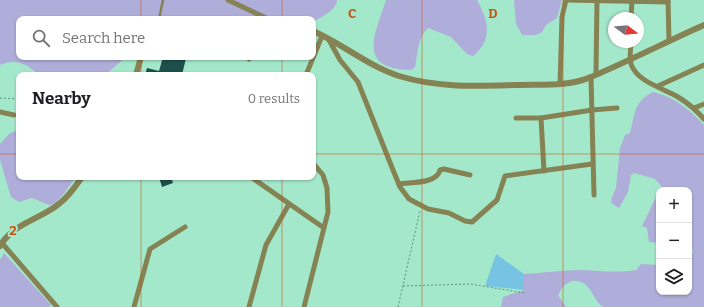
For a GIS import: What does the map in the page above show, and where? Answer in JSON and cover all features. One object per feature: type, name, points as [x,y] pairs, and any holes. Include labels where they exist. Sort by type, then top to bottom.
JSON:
[{"type":"street","points":[[228,0],[262,16]]},
{"type":"street","points":[[560,84],[562,17],[566,0],[668,1],[669,41]]},
{"type":"street","points":[[594,195],[592,164],[592,110],[597,1]]},
{"type":"street","points":[[631,12],[632,1]]},
{"type":"street","points":[[316,33],[376,66],[398,76],[428,83],[450,86],[486,86],[560,84],[594,75],[704,26]]},
{"type":"street","points":[[316,51],[322,36]]},
{"type":"street","points":[[329,40],[340,60],[358,82],[376,130],[399,184],[409,199],[421,207],[449,213],[465,221],[472,222],[497,200],[506,176],[592,164]]},
{"type":"street","points":[[631,48],[631,64],[646,81],[679,98],[694,108],[704,119]]},
{"type":"street","points":[[137,72],[140,60]]},
{"type":"street","points":[[307,72],[312,60]]},
{"type":"street","points":[[658,86],[704,65]]},
{"type":"street","points":[[694,108],[704,104]]},
{"type":"street","points":[[516,118],[541,118],[592,110],[617,108]]},
{"type":"street","points":[[0,112],[14,115]]},
{"type":"street","points":[[541,118],[544,171]]},
{"type":"street","points":[[304,307],[328,212],[327,188],[323,175],[316,167]]},
{"type":"street","points":[[399,184],[434,179],[439,175],[440,170],[444,169],[470,174]]},
{"type":"street","points":[[57,307],[1,243],[24,223],[60,204],[80,180]]},
{"type":"street","points":[[255,180],[324,228]]},
{"type":"street","points":[[249,307],[266,245],[289,204]]},
{"type":"street","points":[[134,307],[150,249],[185,227]]},
{"type":"lane","points":[[160,16],[163,0]]},
{"type":"path","points":[[0,98],[16,99]]},
{"type":"path","points":[[398,307],[421,207]]},
{"type":"path","points":[[403,286],[470,284],[525,293]]},
{"type":"shaded area","points":[[0,0],[337,0],[336,4],[331,10],[316,20],[316,16],[16,16],[16,60],[122,60],[108,72],[35,72],[26,65],[16,62],[0,65]]},
{"type":"shaded area","points":[[386,0],[477,0],[486,22],[487,29],[484,43],[480,50],[473,56],[467,54],[451,37],[428,28],[424,32],[420,41],[415,67],[411,70],[394,68],[382,63],[376,56],[374,47],[378,25]]},
{"type":"shaded area","points":[[514,0],[562,0],[557,18],[546,25],[542,32],[536,35],[522,35],[516,24]]},
{"type":"shaded area","points":[[653,92],[674,100],[693,114],[704,125],[704,307],[603,307],[584,283],[574,281],[566,284],[558,295],[566,307],[501,307],[503,297],[524,290],[524,274],[576,270],[610,272],[629,271],[636,270],[641,264],[656,265],[656,295],[692,295],[692,187],[662,187],[655,179],[634,173],[631,175],[628,192],[619,208],[611,203],[616,188],[620,148],[625,135],[630,133],[636,109],[642,100]]},
{"type":"shaded area","points":[[16,130],[16,180],[74,180],[54,204],[49,205],[32,198],[19,202],[11,197],[0,160],[0,144],[9,134]]},
{"type":"shaded area","points":[[655,199],[656,243],[649,242],[647,228],[642,226]]},
{"type":"shaded area","points":[[4,253],[51,305],[49,307],[0,307],[0,260]]},
{"type":"shaded area","points":[[496,254],[524,274],[524,290],[485,286]]},
{"type":"building","points":[[162,60],[186,60],[183,72],[146,72],[147,68],[159,71]]},
{"type":"building","points":[[160,180],[172,180],[173,183],[162,187]]}]
